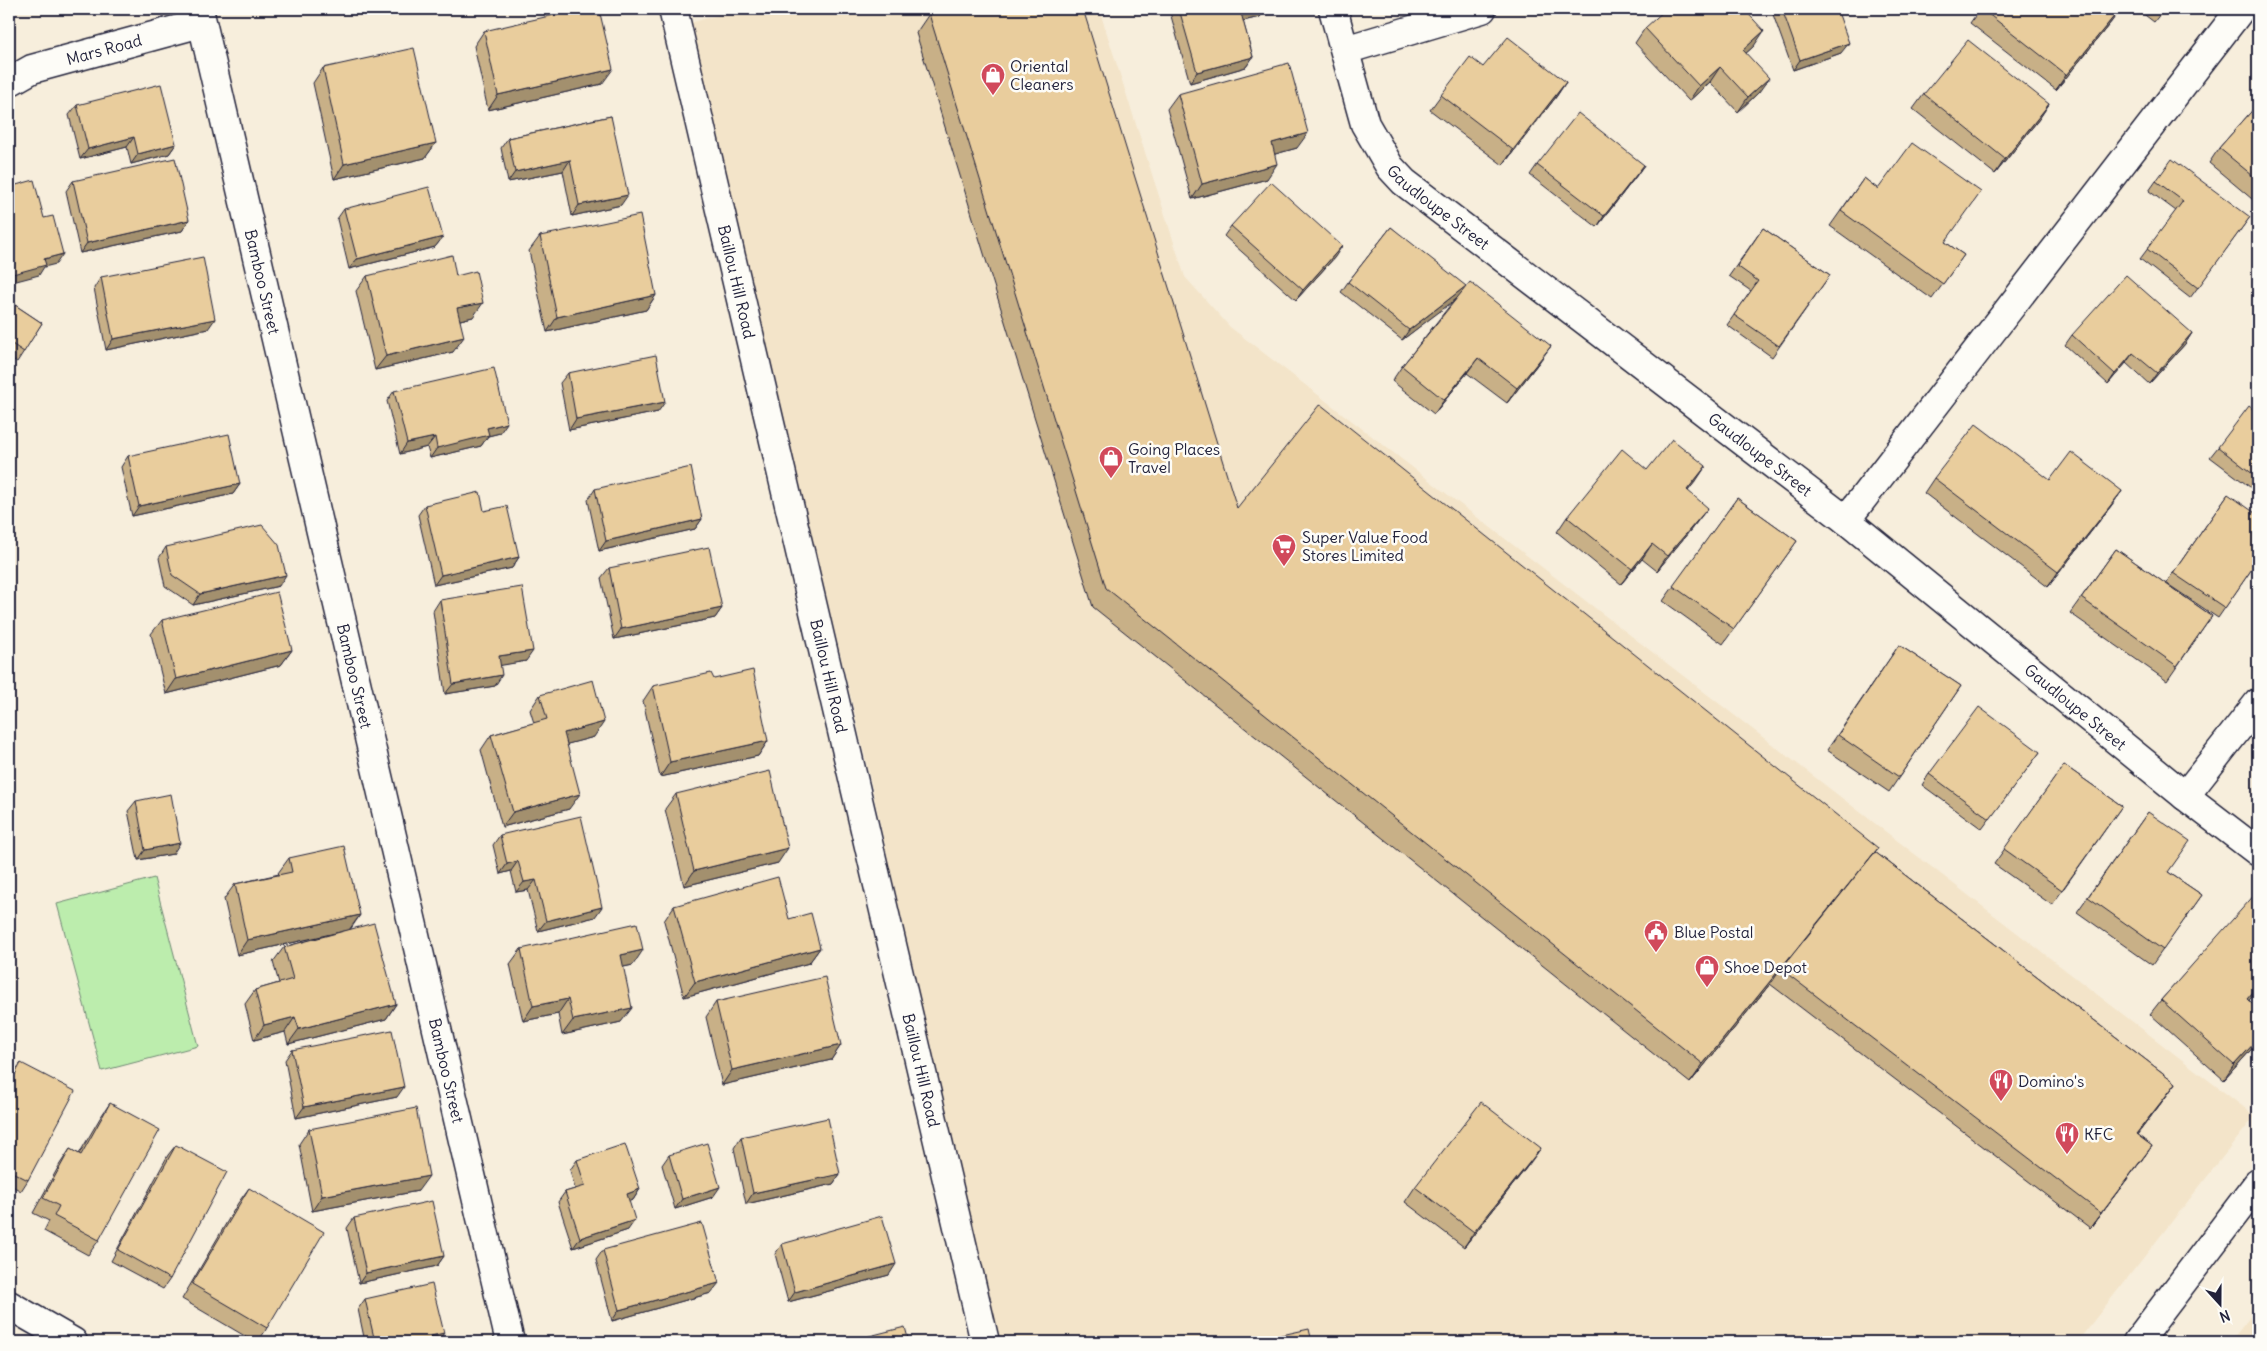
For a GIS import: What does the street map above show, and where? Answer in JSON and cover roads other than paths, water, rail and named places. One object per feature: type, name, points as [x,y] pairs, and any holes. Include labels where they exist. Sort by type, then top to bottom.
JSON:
[{"type":"street","name":"Baillou Hill Road","points":[[673,9],[985,1342]]},
{"type":"street","name":"Gaudloupe Street","points":[[1333,9],[1365,124],[1390,168],[1404,182],[1846,520],[2185,796],[2258,852]]},
{"type":"street","points":[[1345,50],[1482,9]]},
{"type":"street","points":[[1846,520],[2241,9]]},
{"type":"street","name":"Mars Road","points":[[9,82],[32,69],[200,16]]},
{"type":"street","name":"Bamboo Street","points":[[200,16],[510,1342]]},
{"type":"street","points":[[2185,796],[2258,702]]},
{"type":"street","points":[[2138,1342],[2258,1183]]},
{"type":"street","points":[[9,1305],[73,1342]]},
{"type":"place","name":"Oriental Cleaners","points":[[993,96]]},
{"type":"place","name":"Going Places Travel","points":[[1111,479]]},
{"type":"place","name":"Super Value Food Stores Limited","points":[[1284,567]]},
{"type":"place","name":"Blue Postal","points":[[1656,953]]},
{"type":"place","name":"Shoe Depot","points":[[1707,988]]},
{"type":"place","name":"Domino's","points":[[2001,1102]]},
{"type":"place","name":"KFC","points":[[2067,1155]]}]
